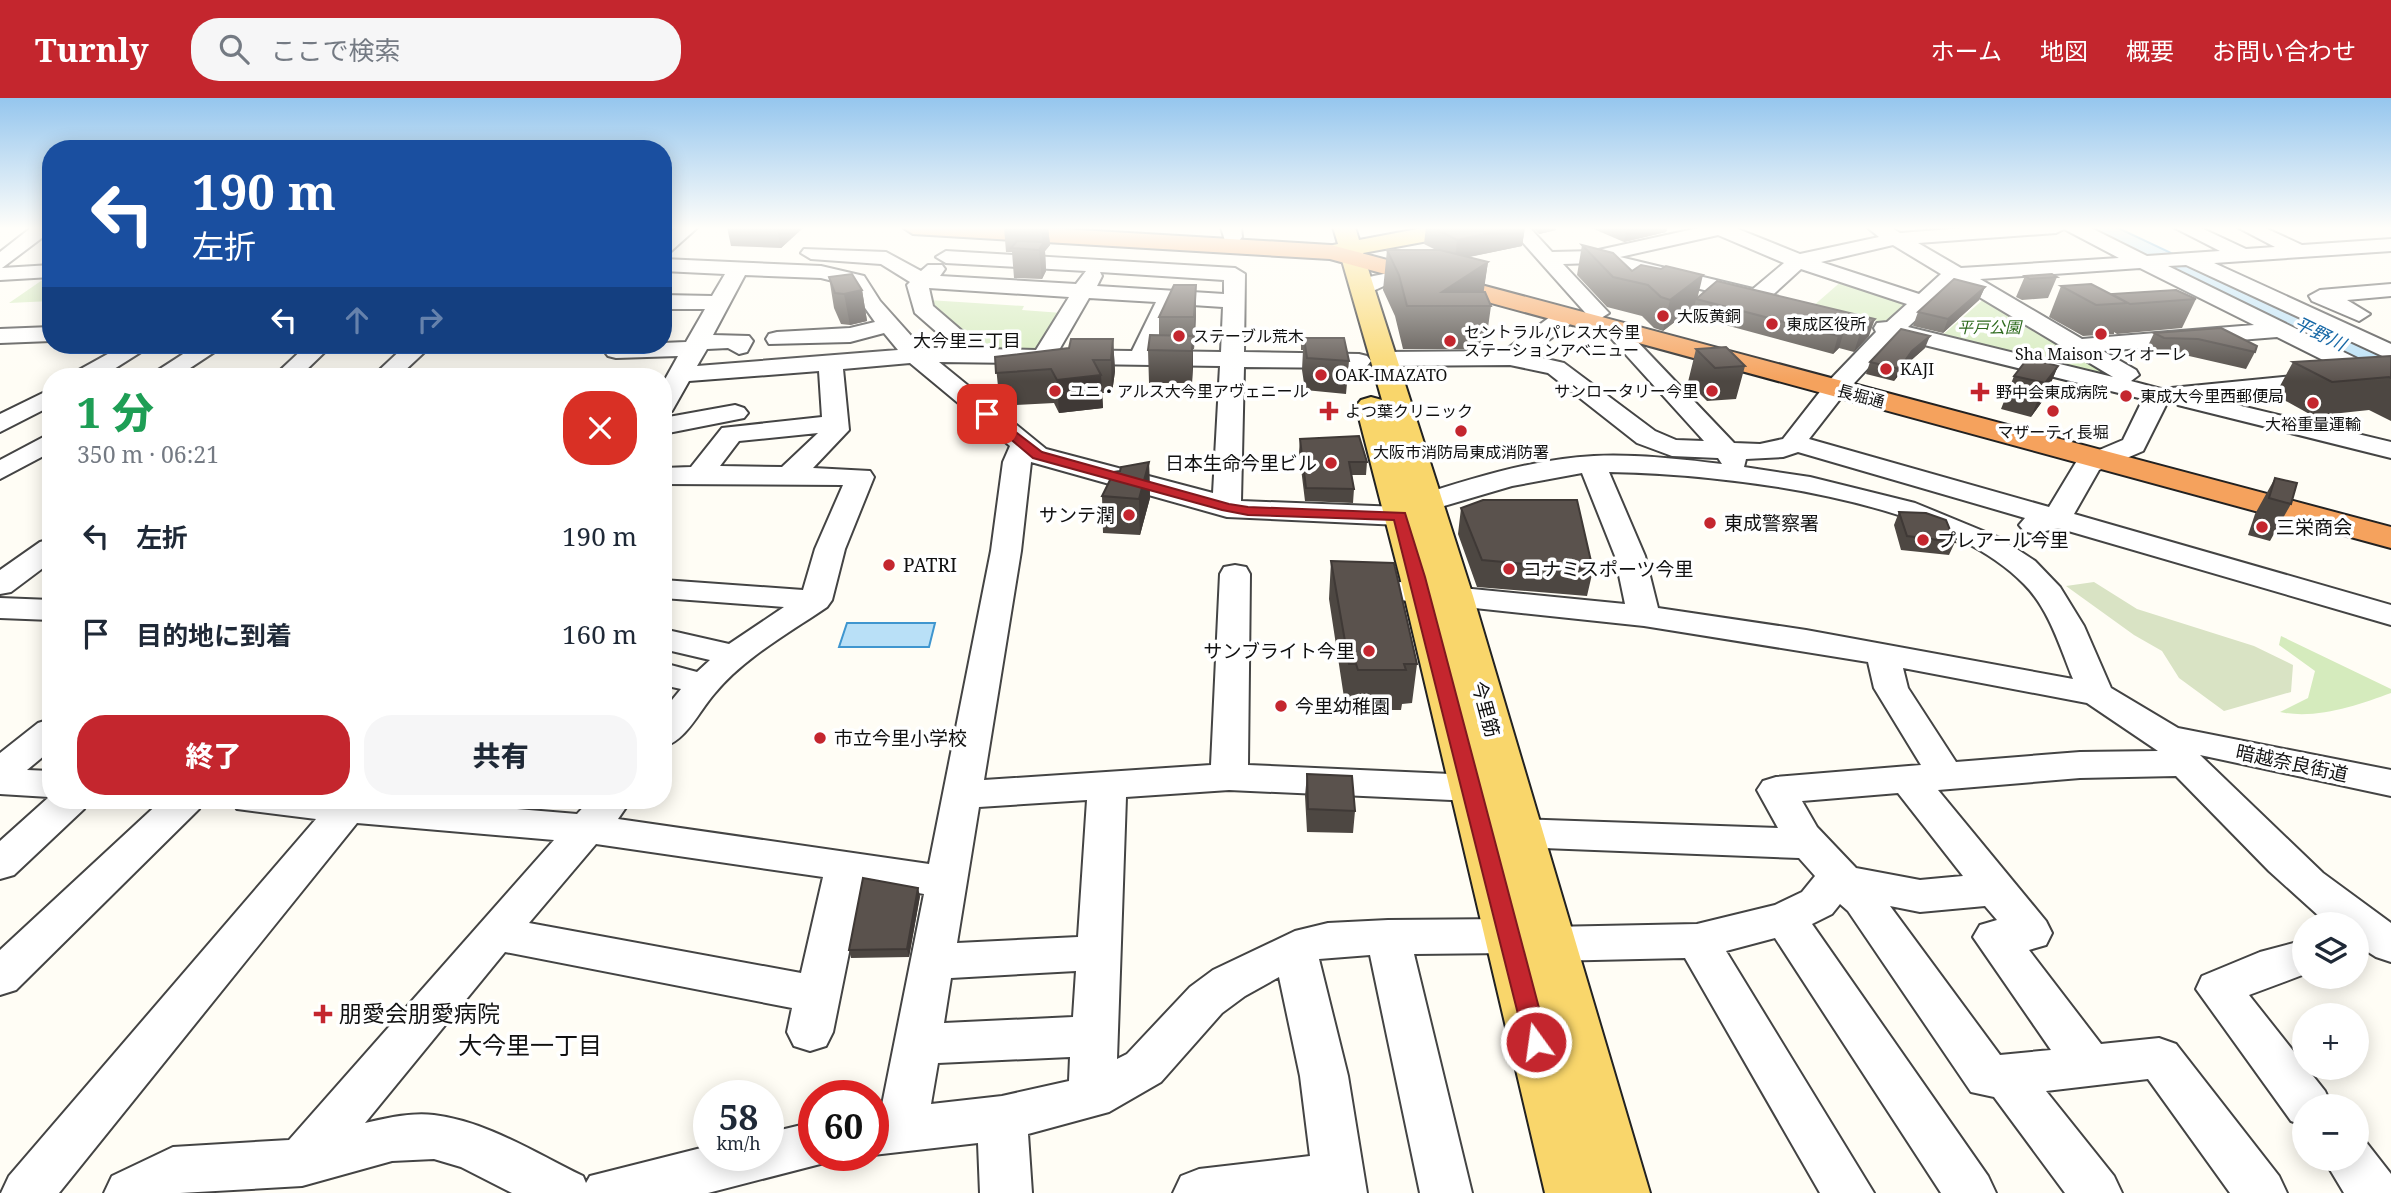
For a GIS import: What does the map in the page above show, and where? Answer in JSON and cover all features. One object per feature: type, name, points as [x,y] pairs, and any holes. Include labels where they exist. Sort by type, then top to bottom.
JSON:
[{"type":"highway","name":"長堀通","points":[[1425,278],[2107,455],[2391,524]]},
{"type":"highway","name":"長堀通","points":[[1456,278],[1598,313],[1840,385]]},
{"type":"highway","name":"長堀通","points":[[2107,455],[2391,538]]},
{"type":"main road","name":"今里筋","points":[[1349,278],[1413,509],[1426,594],[1473,788],[1620,1193]]},
{"type":"main road","name":"今里筋","points":[[1426,594],[1519,833],[1529,940],[1575,1193]]},
{"type":"street","points":[[672,392],[733,278]]},
{"type":"street","points":[[848,278],[857,280],[915,355],[1037,455],[1227,508],[1248,511],[1413,509],[1547,472],[1592,464],[1734,463],[1795,443],[2391,615]]},
{"type":"street","points":[[918,278],[923,281],[1236,301]]},
{"type":"street","points":[[926,278],[918,285],[923,308],[978,357]]},
{"type":"street","points":[[1043,358],[1090,278]]},
{"type":"street","points":[[1227,508],[1236,278]]},
{"type":"street","points":[[1566,278],[1598,313]]},
{"type":"street","points":[[1680,278],[1784,303]]},
{"type":"street","points":[[1757,297],[1779,278]]},
{"type":"street","points":[[1850,278],[1922,302]]},
{"type":"street","points":[[1795,443],[1796,437],[1840,385],[1892,329],[1949,278]]},
{"type":"street","points":[[1959,278],[2162,395]]},
{"type":"street","points":[[2184,278],[2281,339]]},
{"type":"street","points":[[2220,278],[2385,373]]},
{"type":"street","points":[[2369,278],[2391,289]]},
{"type":"street","points":[[2379,323],[2320,296],[2391,289]]},
{"type":"street","points":[[2167,297],[2207,293]]},
{"type":"street","points":[[1140,358],[1169,297]]},
{"type":"street","points":[[672,302],[719,303]]},
{"type":"street","points":[[2017,310],[2058,306]]},
{"type":"street","points":[[1510,358],[1566,316]]},
{"type":"street","points":[[1865,323],[2391,450]]},
{"type":"street","points":[[778,339],[850,335],[890,325]]},
{"type":"street","points":[[1625,332],[1620,336],[1734,463]]},
{"type":"street","points":[[0,336],[42,334]]},
{"type":"street","points":[[2077,346],[2281,339],[2312,345],[2385,373]]},
{"type":"street","points":[[672,348],[741,341],[738,347]]},
{"type":"street","points":[[100,368],[124,354]]},
{"type":"street","points":[[174,368],[198,354]]},
{"type":"street","points":[[295,368],[310,354]]},
{"type":"street","points":[[394,368],[410,354]]},
{"type":"street","points":[[683,374],[915,355],[1231,360],[1510,358],[1556,368],[1658,444],[1875,499],[1981,538],[2025,568],[2051,594],[2097,694]]},
{"type":"street","points":[[790,475],[836,430],[830,363]]},
{"type":"street","points":[[1981,538],[2056,520],[2088,465],[2134,445],[2155,399],[2162,395],[2385,373]]},
{"type":"street","points":[[0,401],[42,397]]},
{"type":"street","points":[[0,424],[42,401]]},
{"type":"street","points":[[672,424],[735,413]]},
{"type":"street","points":[[699,475],[731,434],[835,423]]},
{"type":"street","points":[[889,1128],[919,1044],[1006,551],[1017,462],[1024,444]]},
{"type":"street","points":[[3,467],[42,446]]},
{"type":"street","points":[[1592,464],[1621,532],[1644,615]]},
{"type":"street","points":[[3,467],[42,467]]},
{"type":"street","points":[[672,476],[860,477],[830,549],[816,600],[735,655],[704,684],[672,724]]},
{"type":"street","points":[[0,585],[42,555]]},
{"type":"street","points":[[1229,777],[1235,574]]},
{"type":"street","points":[[672,590],[816,600]]},
{"type":"street","points":[[1426,594],[1644,615],[1883,654],[2097,694],[2183,748],[2302,879],[2374,935]]},
{"type":"street","points":[[0,608],[42,610]]},
{"type":"street","points":[[672,641],[735,655]]},
{"type":"street","points":[[1883,654],[1891,688],[1927,777],[1996,889],[2031,933],[1995,937],[2090,1066]]},
{"type":"street","points":[[672,676],[704,684]]},
{"type":"street","points":[[0,772],[42,738]]},
{"type":"street","points":[[2183,748],[2080,765],[1776,790],[1829,867],[1863,900],[1987,1077],[2159,1058],[2261,1193]]},
{"type":"street","name":"暗越奈良街道","points":[[2183,748],[2391,783]]},
{"type":"street","points":[[963,795],[1229,777],[1473,788]]},
{"type":"street","points":[[0,781],[42,783]]},
{"type":"street","points":[[1093,1097],[1107,785]]},
{"type":"street","points":[[0,864],[61,809]]},
{"type":"street","points":[[0,977],[176,809]]},
{"type":"street","points":[[27,1193],[347,809]]},
{"type":"street","points":[[463,809],[600,814],[947,883]]},
{"type":"street","points":[[276,1174],[600,814]]},
{"type":"street","points":[[1519,833],[1829,867],[1920,896],[1996,889]]},
{"type":"street","points":[[495,933],[814,1013],[846,865]]},
{"type":"street","points":[[889,1131],[1002,1118],[1093,1097],[1144,1068],[1206,1000],[1229,983],[1295,948],[1328,940],[1388,937],[1697,941],[1785,919],[1817,903],[1829,867]]},
{"type":"street","points":[[1785,919],[1970,1193]]},
{"type":"street","points":[[1388,937],[1446,1193]]},
{"type":"street","points":[[1697,941],[1848,1193]]},
{"type":"street","points":[[1199,1193],[1339,1184],[1324,1076],[1295,948]]},
{"type":"street","points":[[934,962],[1098,953]]},
{"type":"street","points":[[2292,960],[2276,964],[2218,989],[2299,1094]]},
{"type":"street","points":[[919,1044],[1094,1036]]},
{"type":"street","points":[[2005,1075],[2096,1193]]},
{"type":"street","points":[[1002,1118],[1006,1193]]},
{"type":"street","points":[[130,1193],[173,1170],[198,1166],[276,1174],[392,1139],[434,1137],[472,1148],[565,1193]]},
{"type":"street","points":[[608,1193],[675,1185],[798,1150]]},
{"type":"street","points":[[2358,1171],[2374,1193]]},
{"type":"green space","name":"平戸公園","points":[[1844,279],[1910,302],[1887,323],[1812,307]]},
{"type":"green space","points":[[42,280],[42,301],[9,303]]},
{"type":"green space","name":"平戸公園","points":[[1985,298],[2119,378],[2114,380],[1939,338]]},
{"type":"green space","points":[[928,300],[1024,306],[1022,310],[1062,313],[1038,348],[1030,351],[980,350],[930,307]]},
{"type":"green space","points":[[2094,582],[2137,609],[2254,646],[2293,665],[2291,692],[2224,711],[2179,678],[2162,651],[2134,635],[2066,586]]},
{"type":"green space","points":[[2281,636],[2391,689],[2391,693],[2322,713],[2280,712],[2308,698],[2315,671],[2279,645]]},
{"type":"water","name":"平野川","points":[[2183,278],[2224,278],[2391,357],[2391,380]]},
{"type":"water","points":[[847,623],[935,623],[929,647],[839,647]]},
{"type":"building","points":[[829,278],[855,278],[862,290],[844,294],[835,293]]},
{"type":"building","points":[[1400,278],[1463,278],[1442,292],[1485,292],[1491,306],[1407,306]]},
{"type":"building","points":[[1618,278],[1699,278],[1670,300],[1661,297],[1648,285]]},
{"type":"building","points":[[1954,279],[1985,287],[1948,319],[1918,312]]},
{"type":"building","points":[[1717,281],[1875,319],[1860,334],[1844,331],[1838,336],[1696,299]]},
{"type":"building","points":[[2091,284],[2128,303],[2096,305],[2061,286]]},
{"type":"building","points":[[1174,285],[1196,285],[1194,317],[1159,317]]},
{"type":"building","points":[[2176,290],[2196,299],[2130,304],[2112,294]]},
{"type":"building","points":[[2221,328],[2257,346],[2255,352],[2198,339],[2164,338],[2154,333]]},
{"type":"building","points":[[1901,329],[1930,336],[1912,351],[1899,369],[1870,362]]},
{"type":"building","points":[[1150,335],[1193,336],[1192,351],[1148,350]]},
{"type":"building","points":[[1304,338],[1344,338],[1349,361],[1307,358]]},
{"type":"building","points":[[1071,339],[1113,339],[1111,360],[1093,360],[1101,375],[1057,380],[1051,369],[996,373],[995,357],[1069,348]]},
{"type":"building","points":[[1726,347],[1745,366],[1715,368],[1696,349]]},
{"type":"building","points":[[2391,356],[2391,378],[2332,382],[2293,362]]},
{"type":"building","points":[[2028,358],[2058,366],[2045,383],[2014,376]]},
{"type":"building","points":[[1359,436],[1367,462],[1349,462],[1354,489],[1306,488],[1300,439]]},
{"type":"building","points":[[1149,462],[1139,499],[1102,496],[1114,472],[1120,471],[1121,467]]},
{"type":"building","points":[[2275,478],[2297,483],[2291,504],[2269,498]]},
{"type":"building","points":[[1483,500],[1577,500],[1593,570],[1482,560],[1461,508]]},
{"type":"building","points":[[1899,512],[1926,513],[1946,520],[1955,542],[1907,536]]},
{"type":"building","points":[[1331,561],[1394,563],[1417,664],[1404,664],[1406,670],[1358,670],[1356,664],[1349,664]]},
{"type":"building","points":[[1307,774],[1352,776],[1355,811],[1308,809]]},
{"type":"building","points":[[863,878],[918,888],[907,949],[849,950]]},
{"type":"place","name":"大阪黄銅","points":[[1663,316]]},
{"type":"place","name":"東成区役所","points":[[1772,324]]},
{"type":"place","name":"Sha Maison フィオーレ","points":[[2101,334]]},
{"type":"place","name":"ステーブル荒木","points":[[1179,336]]},
{"type":"place","name":"セントラルパレス大今里 ステーションアベニュー","points":[[1450,341]]},
{"type":"place","name":"KAJI","points":[[1886,369]]},
{"type":"place","name":"OAK-IMAZATO","points":[[1321,375]]},
{"type":"place","name":"ユニ・アルス大今里アヴェニール","points":[[1055,391]]},
{"type":"place","name":"サンロータリー今里","points":[[1712,391]]},
{"type":"place","name":"野中会東成病院","points":[[1980,392]]},
{"type":"place","name":"東成大今里西郵便局","points":[[2126,396]]},
{"type":"place","name":"大裕重量運輸","points":[[2313,403]]},
{"type":"place","name":"よつ葉クリニック","points":[[1329,411]]},
{"type":"place","name":"マザーティ長堀","points":[[2053,411]]},
{"type":"place","name":"大阪市消防局東成消防署","points":[[1461,431]]},
{"type":"place","name":"日本生命今里ビル","points":[[1331,463]]},
{"type":"place","name":"サンテ潤","points":[[1129,515]]},
{"type":"place","name":"東成警察署","points":[[1710,523]]},
{"type":"place","name":"三栄商会","points":[[2262,527]]},
{"type":"place","name":"プレアール今里","points":[[1923,540]]},
{"type":"place","name":"PATRI","points":[[889,565]]},
{"type":"place","name":"コナミスポーツ今里","points":[[1509,569]]},
{"type":"place","name":"サンブライト今里","points":[[1369,651]]},
{"type":"place","name":"今里幼稚園","points":[[1281,706]]},
{"type":"place","name":"市立今里小学校","points":[[820,738]]},
{"type":"place","name":"朋愛会朋愛病院","points":[[323,1014]]},
{"type":"district","name":"大今里三丁目","points":[[967,341]]},
{"type":"district","name":"大今里一丁目","points":[[530,1046]]},
{"type":"route","points":[[987,414],[1037,455],[1227,508],[1400,516],[1473,788],[1536,1042]]}]
